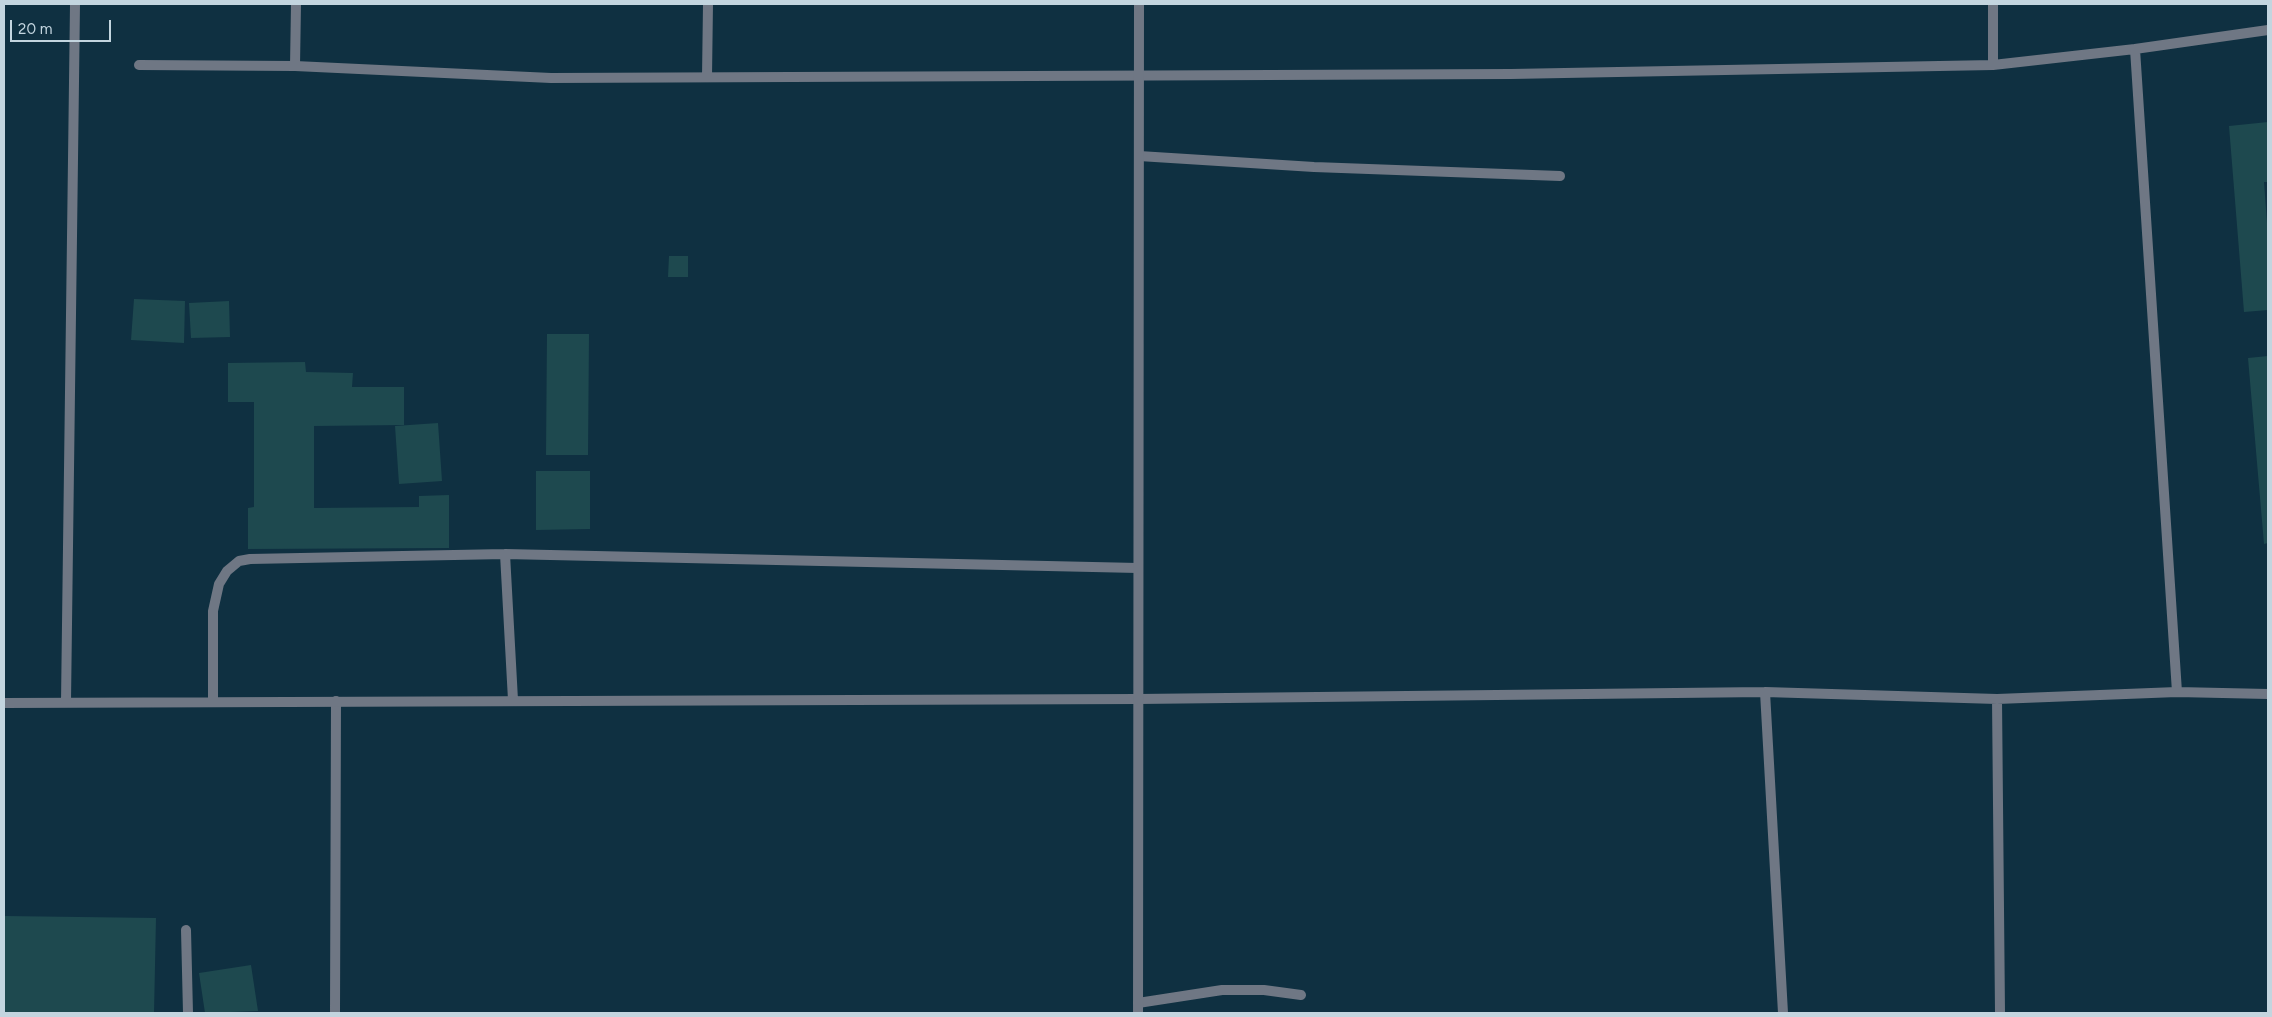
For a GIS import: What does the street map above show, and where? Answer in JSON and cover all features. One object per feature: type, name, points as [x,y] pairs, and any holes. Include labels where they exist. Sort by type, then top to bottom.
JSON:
[{"type":"street","points":[[66,702],[75,4]]},
{"type":"street","points":[[295,66],[296,4]]},
{"type":"street","points":[[707,77],[708,4]]},
{"type":"street","points":[[1138,4],[1138,1008],[1222,990],[1264,990],[1301,995]]},
{"type":"street","points":[[1993,66],[1994,4]]},
{"type":"street","points":[[139,65],[295,66],[551,78],[1511,74],[1993,66],[2135,49],[2268,30]]},
{"type":"street","points":[[2135,49],[2177,692]]},
{"type":"street","points":[[1139,156],[1314,167],[1560,176]]},
{"type":"street","points":[[212,702],[213,611],[219,584],[226,571],[239,561],[329,556],[505,554],[1138,568]]},
{"type":"street","points":[[505,554],[513,700]]},
{"type":"street","points":[[4,702],[1138,699],[1765,692],[1997,699],[2177,692],[2268,694]]},
{"type":"street","points":[[1765,692],[1783,1013]]},
{"type":"street","points":[[1997,699],[2000,1013]]},
{"type":"street","points":[[335,1013],[336,701]]},
{"type":"street","points":[[186,930],[188,1013]]},
{"type":"building","points":[[2268,122],[2268,182],[2264,182],[2268,236],[2268,310],[2244,312],[2229,126]]},
{"type":"building","points":[[669,256],[688,256],[688,277],[668,277]]},
{"type":"building","points":[[134,299],[185,301],[184,343],[131,340]]},
{"type":"building","points":[[229,301],[230,337],[191,338],[189,303]]},
{"type":"building","points":[[547,334],[589,334],[588,455],[546,455]]},
{"type":"building","points":[[2268,356],[2268,543],[2264,544],[2248,358]]},
{"type":"building","points":[[305,362],[306,372],[353,373],[352,387],[404,387],[404,425],[314,426],[314,508],[419,507],[419,496],[449,495],[449,548],[248,549],[248,508],[254,507],[254,402],[228,402],[228,363]]},
{"type":"building","points":[[438,423],[442,481],[399,484],[395,426]]},
{"type":"building","points":[[536,471],[590,471],[590,529],[536,530]]},
{"type":"building","points":[[4,916],[156,918],[154,1013],[4,1013]]},
{"type":"building","points":[[251,965],[258,1011],[205,1013],[199,973]]}]
